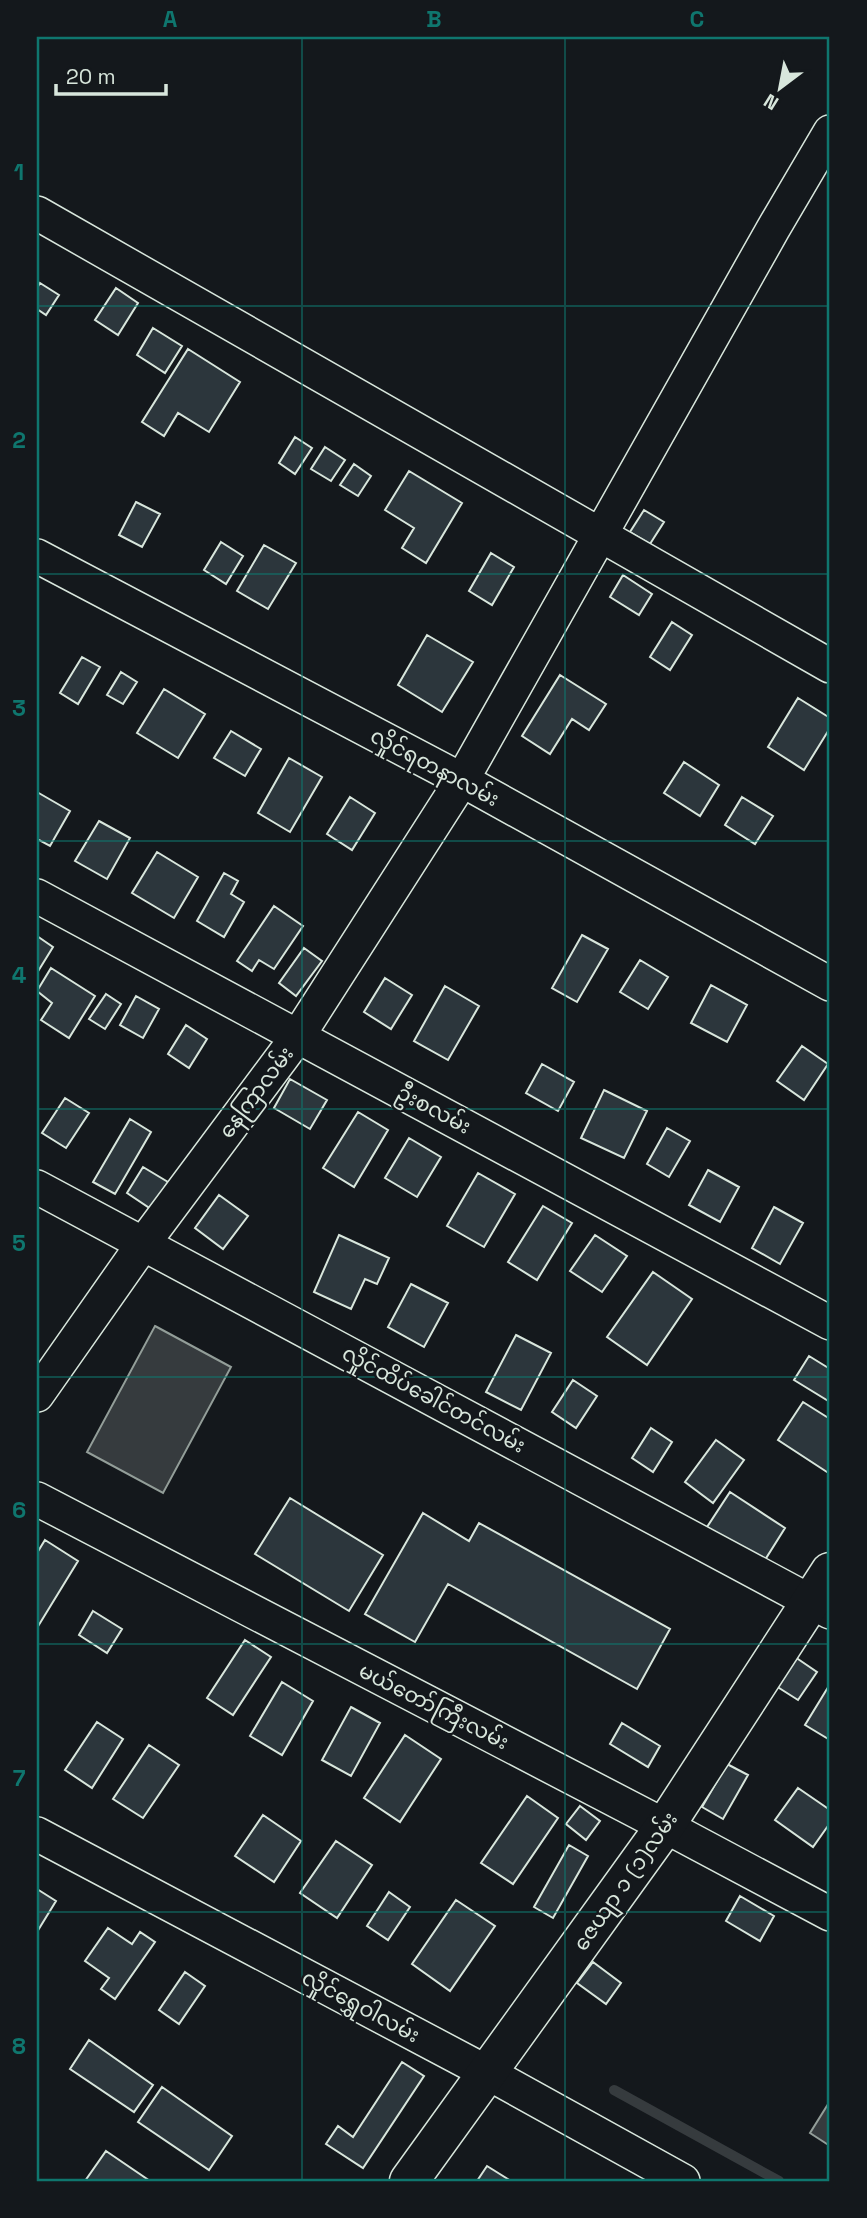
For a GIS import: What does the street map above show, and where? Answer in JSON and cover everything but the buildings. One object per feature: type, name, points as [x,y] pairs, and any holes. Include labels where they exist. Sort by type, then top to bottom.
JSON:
[{"type":"street","name":"နေကြာလမ်း","points":[[37,1395],[143,1244],[298,1036],[462,780],[830,132]]},
{"type":"street","points":[[37,213],[830,666]]},
{"type":"street","name":"လှိုင်ရတနာလမ်း","points":[[37,555],[462,780],[830,984]]},
{"type":"street","name":"ဦးစလမ်း","points":[[37,896],[830,1323]]},
{"type":"street","name":"လှိုင်ထိပ်ခေါင်တင်လမ်း","points":[[37,1187],[824,1595]]},
{"type":"street","name":"မယ်တော်ကြီးလမ်း","points":[[37,1499],[830,1914]]},
{"type":"street","name":"ဇေယျာ ၁ (၁)လမ်း","points":[[409,2181],[665,1826],[824,1595]]},
{"type":"street","name":"လှိုင်ရွှေဝါလမ်း","points":[[37,1834],[488,2073],[683,2181]]},
{"type":"shaded area","points":[[155,1326],[231,1367],[163,1493],[87,1452]]},
{"type":"shaded area","points":[[830,2101],[830,2146],[810,2133]]},
{"type":"waterway","points":[[614,2090],[779,2181]]}]
